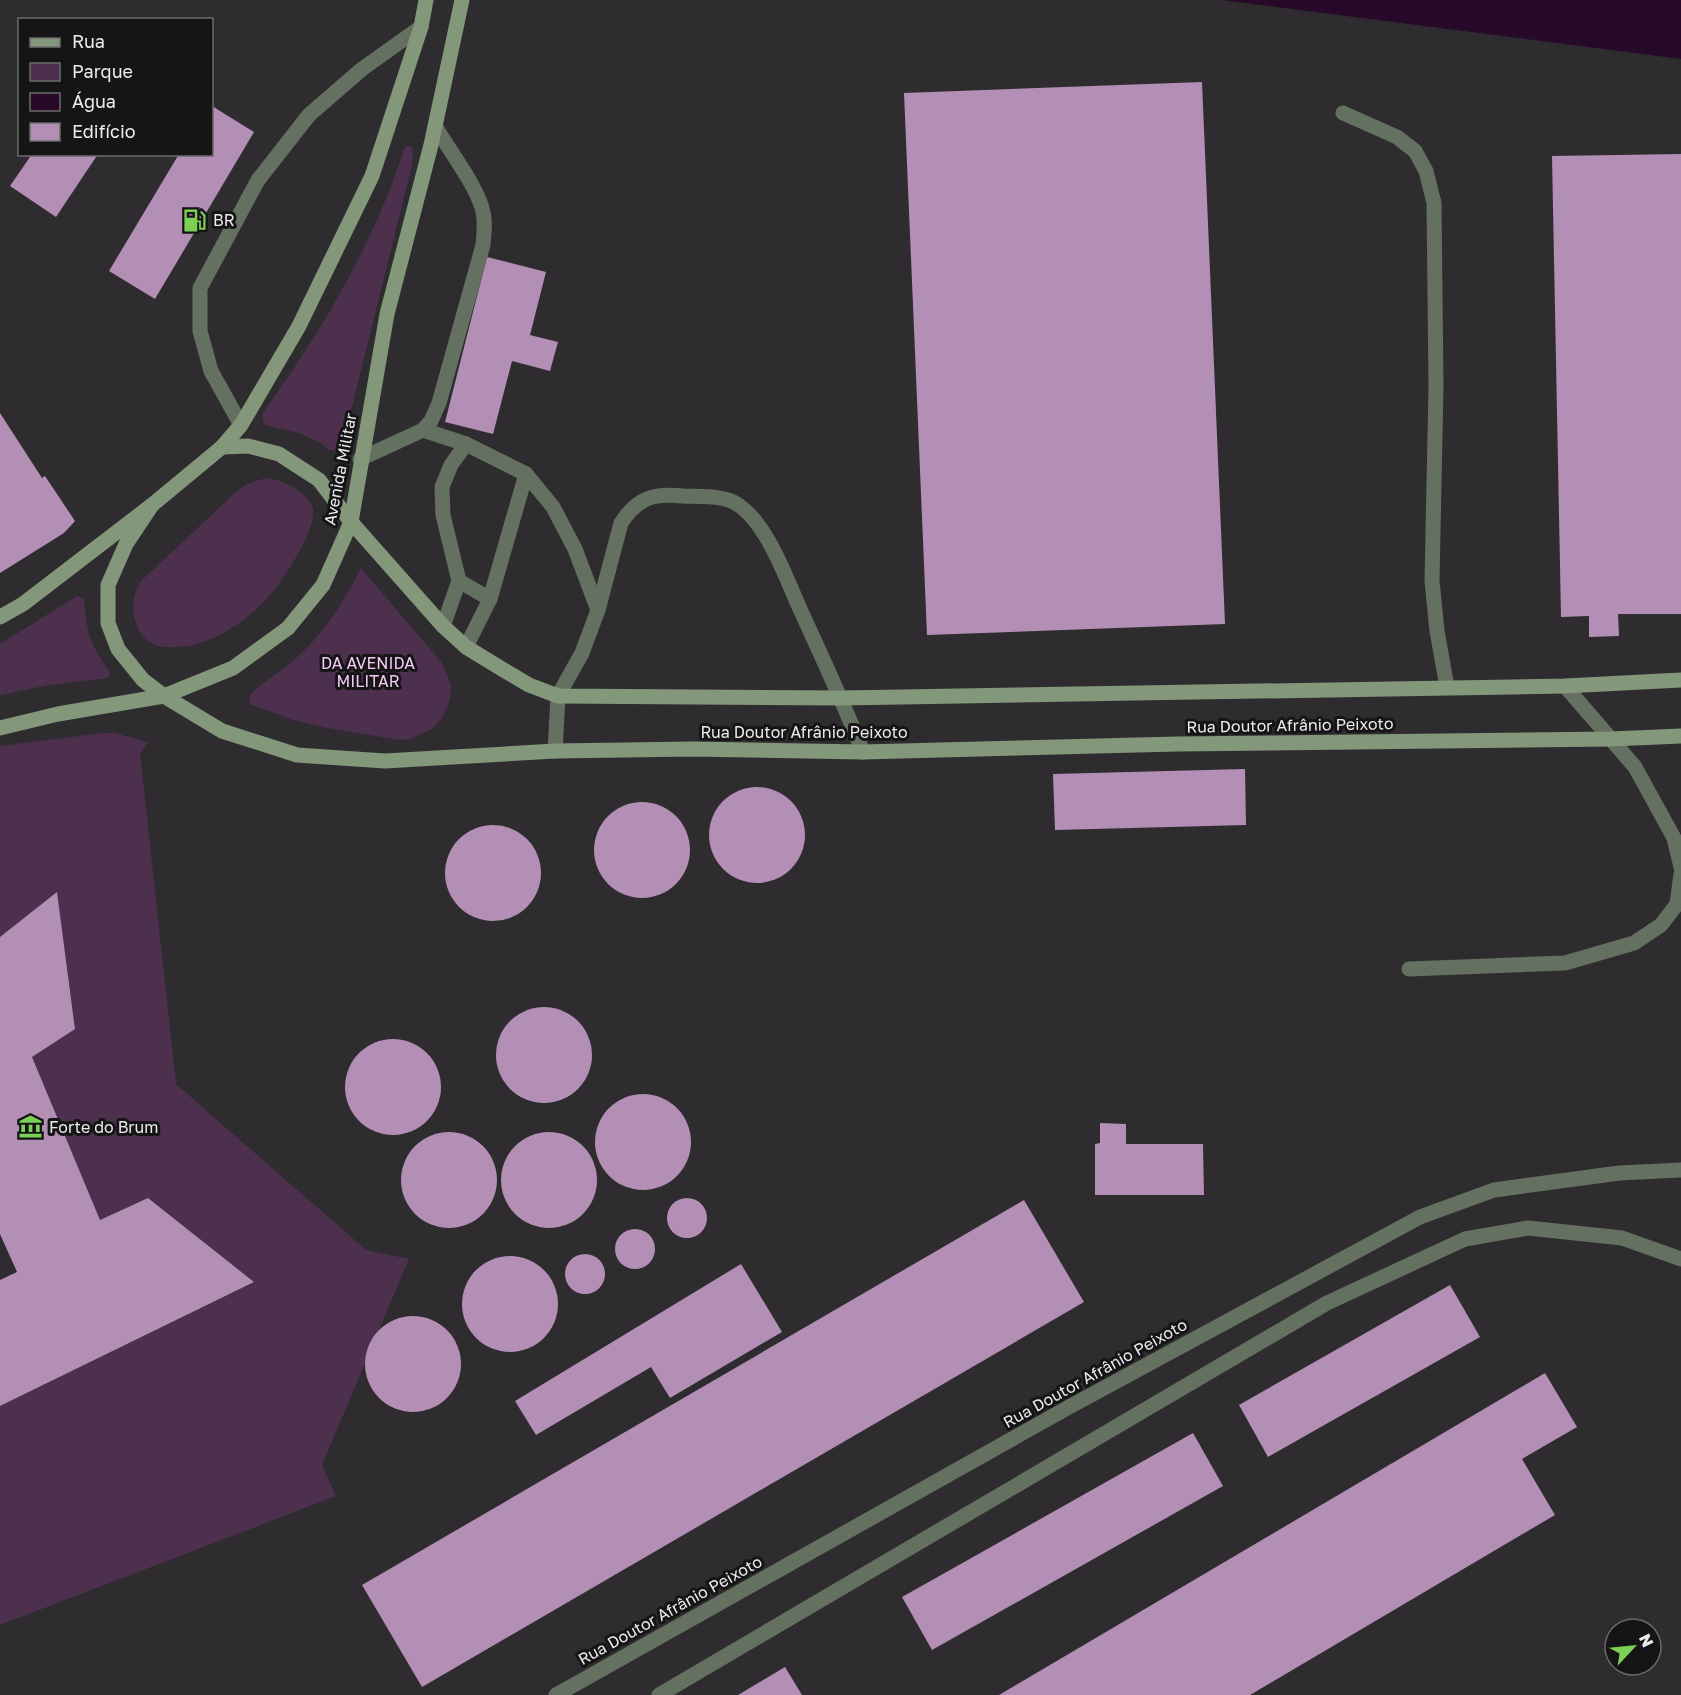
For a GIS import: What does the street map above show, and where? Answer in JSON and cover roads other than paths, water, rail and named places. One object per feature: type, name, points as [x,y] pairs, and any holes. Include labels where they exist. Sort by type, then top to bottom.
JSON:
[{"type":"street","points":[[0,617],[22,604],[152,505],[222,447],[241,424],[299,326],[372,176],[421,27],[426,0]]},
{"type":"street","name":"Avenida Militar","points":[[0,728],[58,714],[164,696],[233,668],[288,628],[323,585],[351,522],[360,459],[387,314],[435,126],[462,0]]},
{"type":"street","name":"Rua Doutor Afrânio Peixoto","points":[[222,447],[248,446],[279,454],[319,480],[351,522],[443,626],[466,647],[529,685],[558,696],[842,698],[1565,686],[1681,680]]},
{"type":"street","name":"Rua Doutor Afrânio Peixoto","points":[[152,505],[126,544],[108,585],[108,623],[118,649],[143,680],[164,696],[222,731],[297,755],[385,761],[555,751],[693,749],[863,752],[1178,744],[1611,740],[1681,736]]},
{"type":"lane","points":[[241,424],[211,371],[200,331],[200,288],[258,180],[309,115],[362,69],[421,27]]},
{"type":"lane","points":[[1343,113],[1397,137],[1415,151],[1426,171],[1434,203],[1436,386],[1432,581],[1446,687]]},
{"type":"lane","points":[[360,459],[423,430],[431,421],[439,403],[483,245],[485,224],[477,195],[435,126]]},
{"type":"lane","points":[[423,430],[466,444],[526,474],[553,507],[570,538],[597,610]]},
{"type":"lane","points":[[443,626],[459,581],[442,515],[442,487],[451,465],[466,444]]},
{"type":"lane","points":[[466,647],[489,599],[526,474]]},
{"type":"lane","points":[[555,751],[558,696],[582,653],[597,610],[621,523],[629,510],[647,498],[664,494],[723,499],[737,504],[750,516],[769,541],[842,698],[863,752]]},
{"type":"lane","points":[[459,581],[489,599]]},
{"type":"lane","points":[[1565,686],[1635,767],[1674,838],[1681,867]]},
{"type":"lane","points":[[1409,969],[1565,963],[1634,943],[1661,925],[1677,904],[1681,874]]},
{"type":"lane","name":"Rua Doutor Afrânio Peixoto","points":[[556,1695],[1059,1413],[1420,1217],[1494,1190],[1618,1173],[1681,1170]]},
{"type":"lane","points":[[659,1695],[1327,1303],[1465,1239],[1528,1228],[1622,1238],[1681,1259]]},
{"type":"water","points":[[1222,0],[1681,0],[1681,59]]},
{"type":"place","name":"BR","points":[[195,220]]},
{"type":"place","name":"Forte do Brum","points":[[31,1127]]},
{"type":"park label","name":"DA AVENIDA MILITAR","points":[[368,672]]}]
